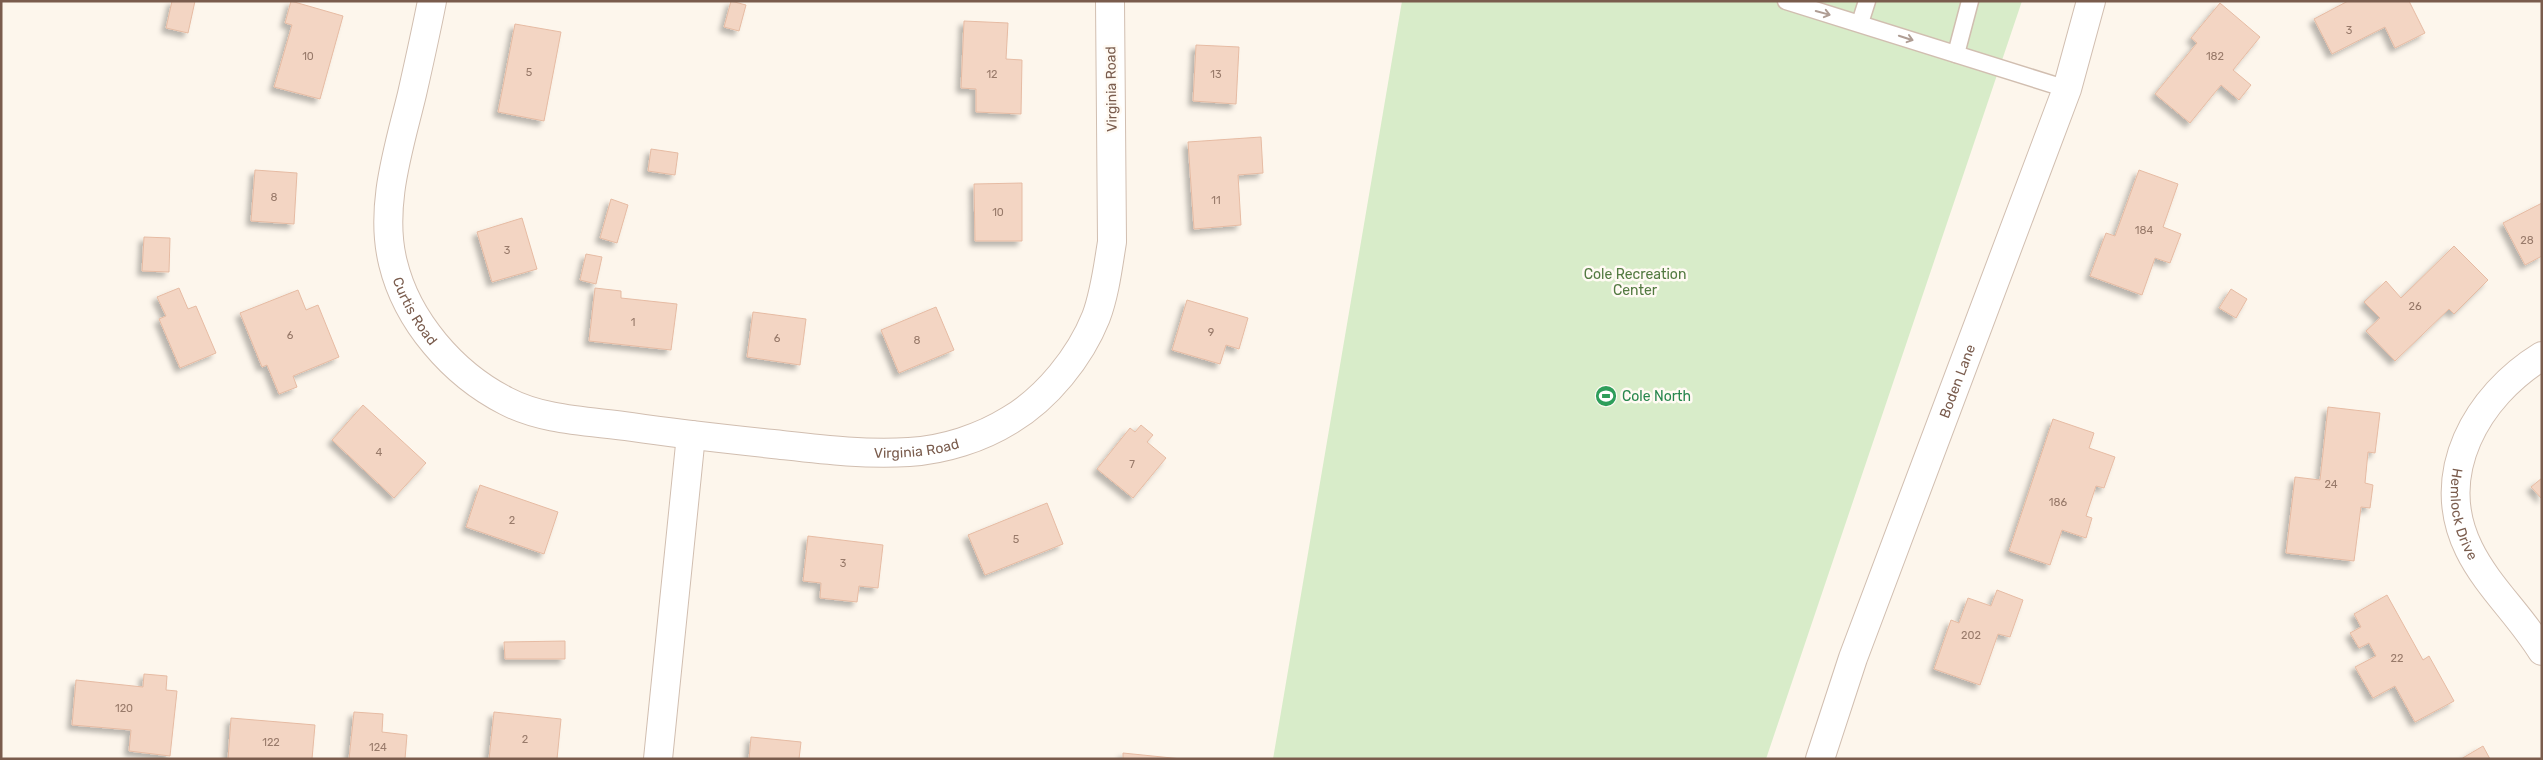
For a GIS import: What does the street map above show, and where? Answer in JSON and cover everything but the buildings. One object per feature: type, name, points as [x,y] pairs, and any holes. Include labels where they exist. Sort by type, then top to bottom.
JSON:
[{"type":"street","name":"Curtis Road","points":[[432,1],[398,150],[390,193],[388,223],[392,262],[405,297],[424,329],[448,358],[476,384],[508,402],[539,414],[691,435]]},
{"type":"street","name":"Virginia Road","points":[[691,435],[820,450],[912,452],[947,446],[982,435],[1012,419],[1038,399],[1079,350],[1096,316],[1106,279],[1112,242],[1110,1]]},
{"type":"street","name":"Boden Lane","points":[[1820,759],[1853,658],[2067,89],[2091,1]]},
{"type":"street","name":"Hemlock Drive","points":[[2542,356],[2508,381],[2482,410],[2464,446],[2456,481],[2458,514],[2469,549],[2486,576],[2542,651]]},
{"type":"street","points":[[658,759],[691,435]]},
{"type":"lane","points":[[1786,1],[2067,89]]},
{"type":"lane","points":[[1860,23],[1867,1]]},
{"type":"lane","points":[[1956,54],[1970,1]]},
{"type":"green space","name":"Cole Recreation Center","points":[[1402,1],[2022,1],[1766,759],[1273,759]]},
{"type":"place","name":"Cole North","points":[[1606,396]]}]
